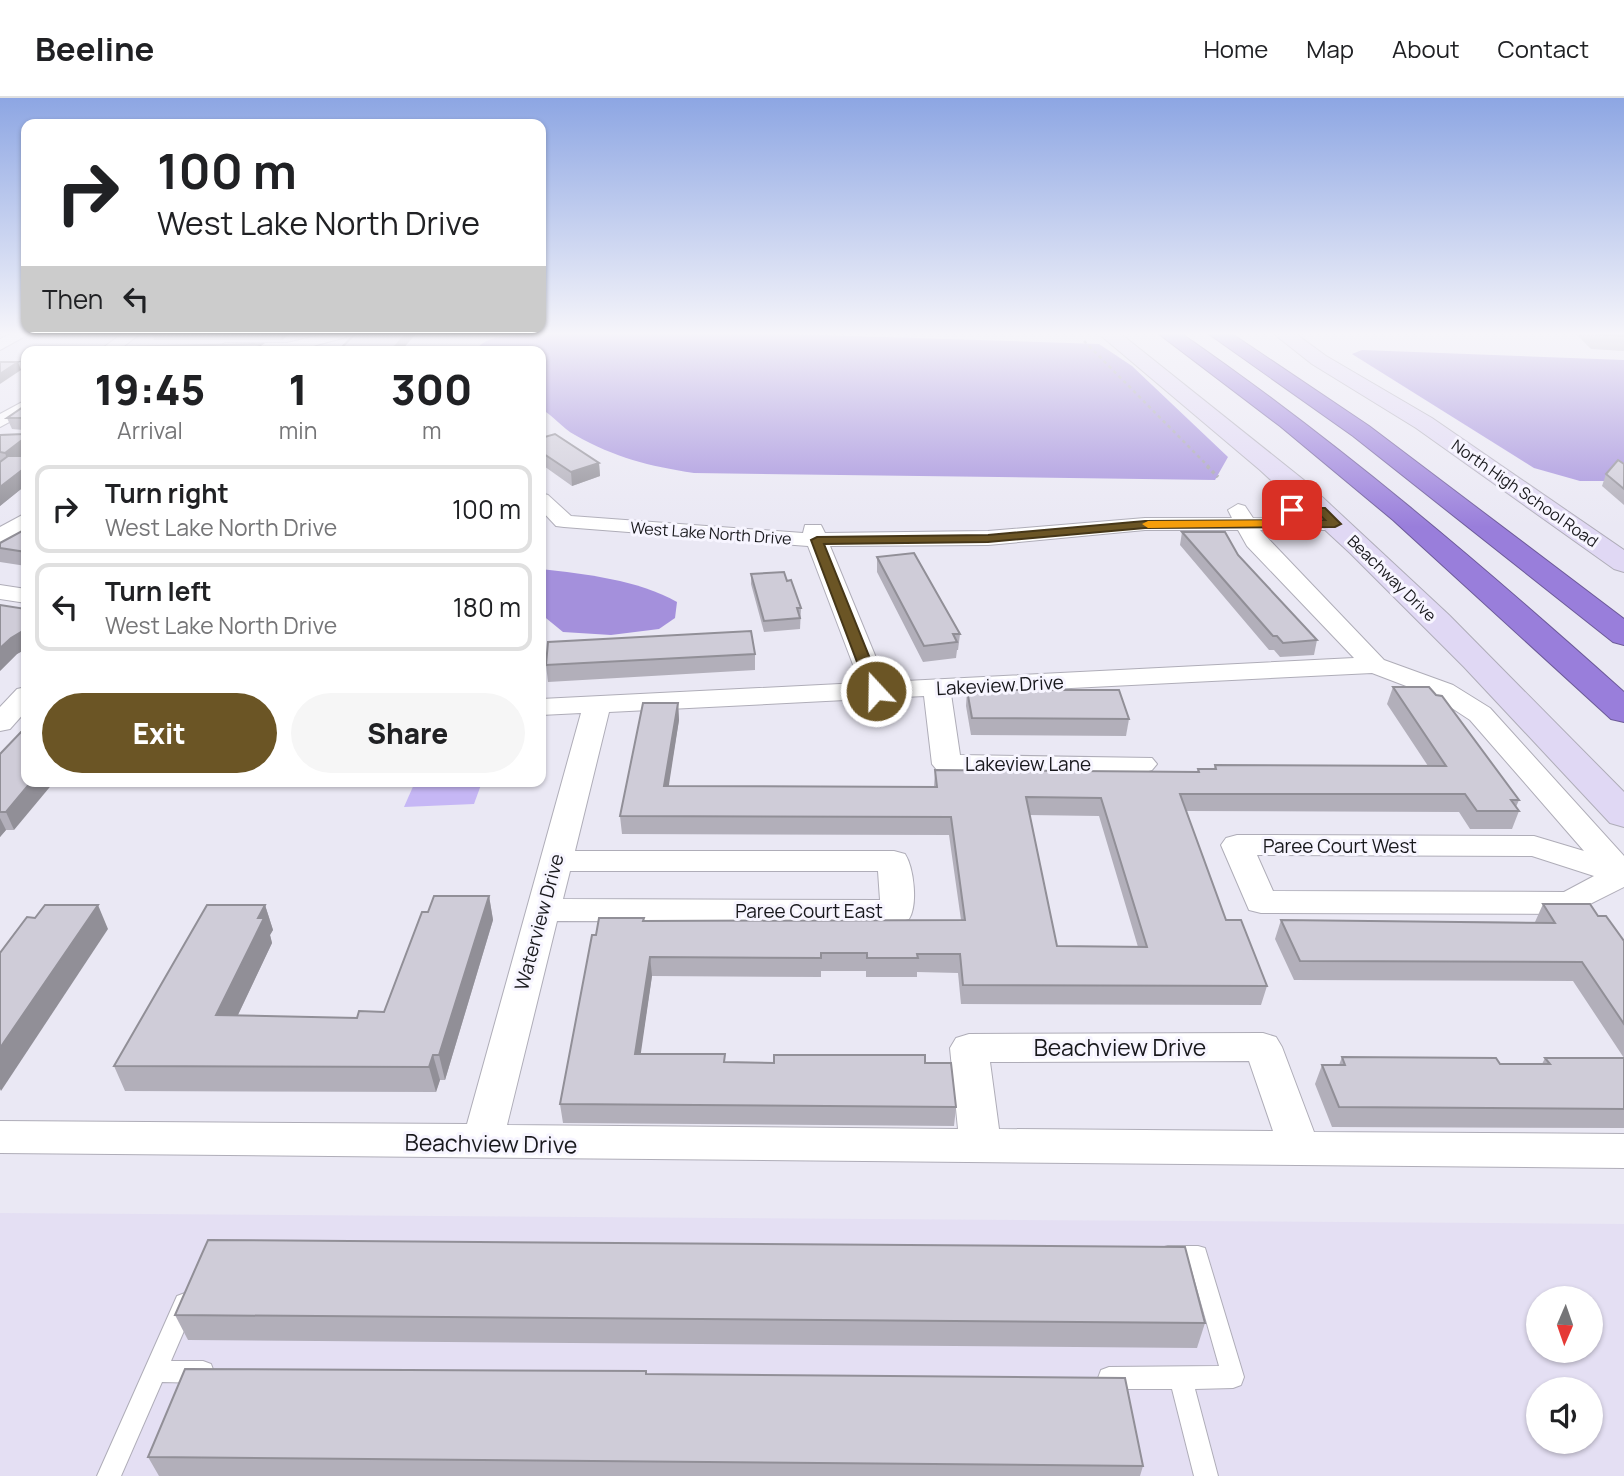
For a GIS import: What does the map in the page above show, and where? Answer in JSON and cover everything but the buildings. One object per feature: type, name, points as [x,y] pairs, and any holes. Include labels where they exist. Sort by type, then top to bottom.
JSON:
[{"type":"highway","points":[[1256,398],[1410,521],[1624,711]]},
{"type":"highway","points":[[1313,398],[1361,431],[1624,630]]},
{"type":"highway","points":[[1557,581],[1624,635]]},
{"type":"street","name":"Beachway Drive","points":[[1184,398],[1232,432],[1406,590],[1624,815]]},
{"type":"street","name":"North High School Road","points":[[1381,398],[1444,437],[1624,563]]},
{"type":"street","points":[[0,422],[21,408]]},
{"type":"street","name":"West Lake North Drive","points":[[546,509],[564,521],[585,524],[815,535],[988,538],[1242,517],[1328,517]]},
{"type":"street","points":[[1242,517],[1255,541],[1375,665],[1444,691],[1480,714],[1623,875]]},
{"type":"street","points":[[0,537],[21,524]]},
{"type":"street","points":[[815,535],[876,691]]},
{"type":"street","points":[[0,592],[21,595]]},
{"type":"street","name":"Lakeview Drive","points":[[546,707],[1375,665]]},
{"type":"street","name":"Lakeview Lane","points":[[937,689],[947,764],[1142,764]]},
{"type":"street","points":[[0,723],[21,700]]},
{"type":"street","name":"Waterview Drive","points":[[482,1143],[598,702]]},
{"type":"street","name":"Paree Court West","points":[[1237,845],[1534,846],[1623,875],[1570,903],[1261,902],[1237,845]]},
{"type":"street","name":"Paree Court East","points":[[542,910],[897,911],[894,862],[555,861]]},
{"type":"street","name":"Beachview Drive","points":[[981,1147],[969,1048],[1263,1047],[1300,1149]]},
{"type":"street","name":"Beachview Drive","points":[[0,1137],[1624,1151]]},
{"type":"lane","points":[[1084,1378],[1233,1377],[1198,1255],[1142,1255]]},
{"type":"lane","points":[[108,1476],[195,1278]]},
{"type":"lane","points":[[155,1371],[224,1372]]},
{"type":"lane","points":[[1181,1378],[1206,1476]]},
{"type":"path","points":[[1150,398],[1218,477]]},
{"type":"shaded area","points":[[546,398],[1166,398],[1228,457],[1215,480],[694,473],[647,464],[604,450],[570,432],[546,412]]},
{"type":"shaded area","points":[[1423,398],[1624,398],[1624,481],[1580,481],[1534,468]]},
{"type":"shaded area","points":[[546,570],[629,583],[677,602],[675,618],[659,629],[611,635],[563,632],[546,618]]},
{"type":"shaded area","points":[[413,787],[480,787],[474,804],[404,807]]},
{"type":"shaded area","points":[[0,1213],[1624,1224],[1624,1476],[0,1476]]},
{"type":"slow traffic","points":[[1148,524],[1294,524]]},
{"type":"route","points":[[876,691],[817,540],[988,538],[1145,524],[1335,524],[1321,510],[1292,510]]}]
